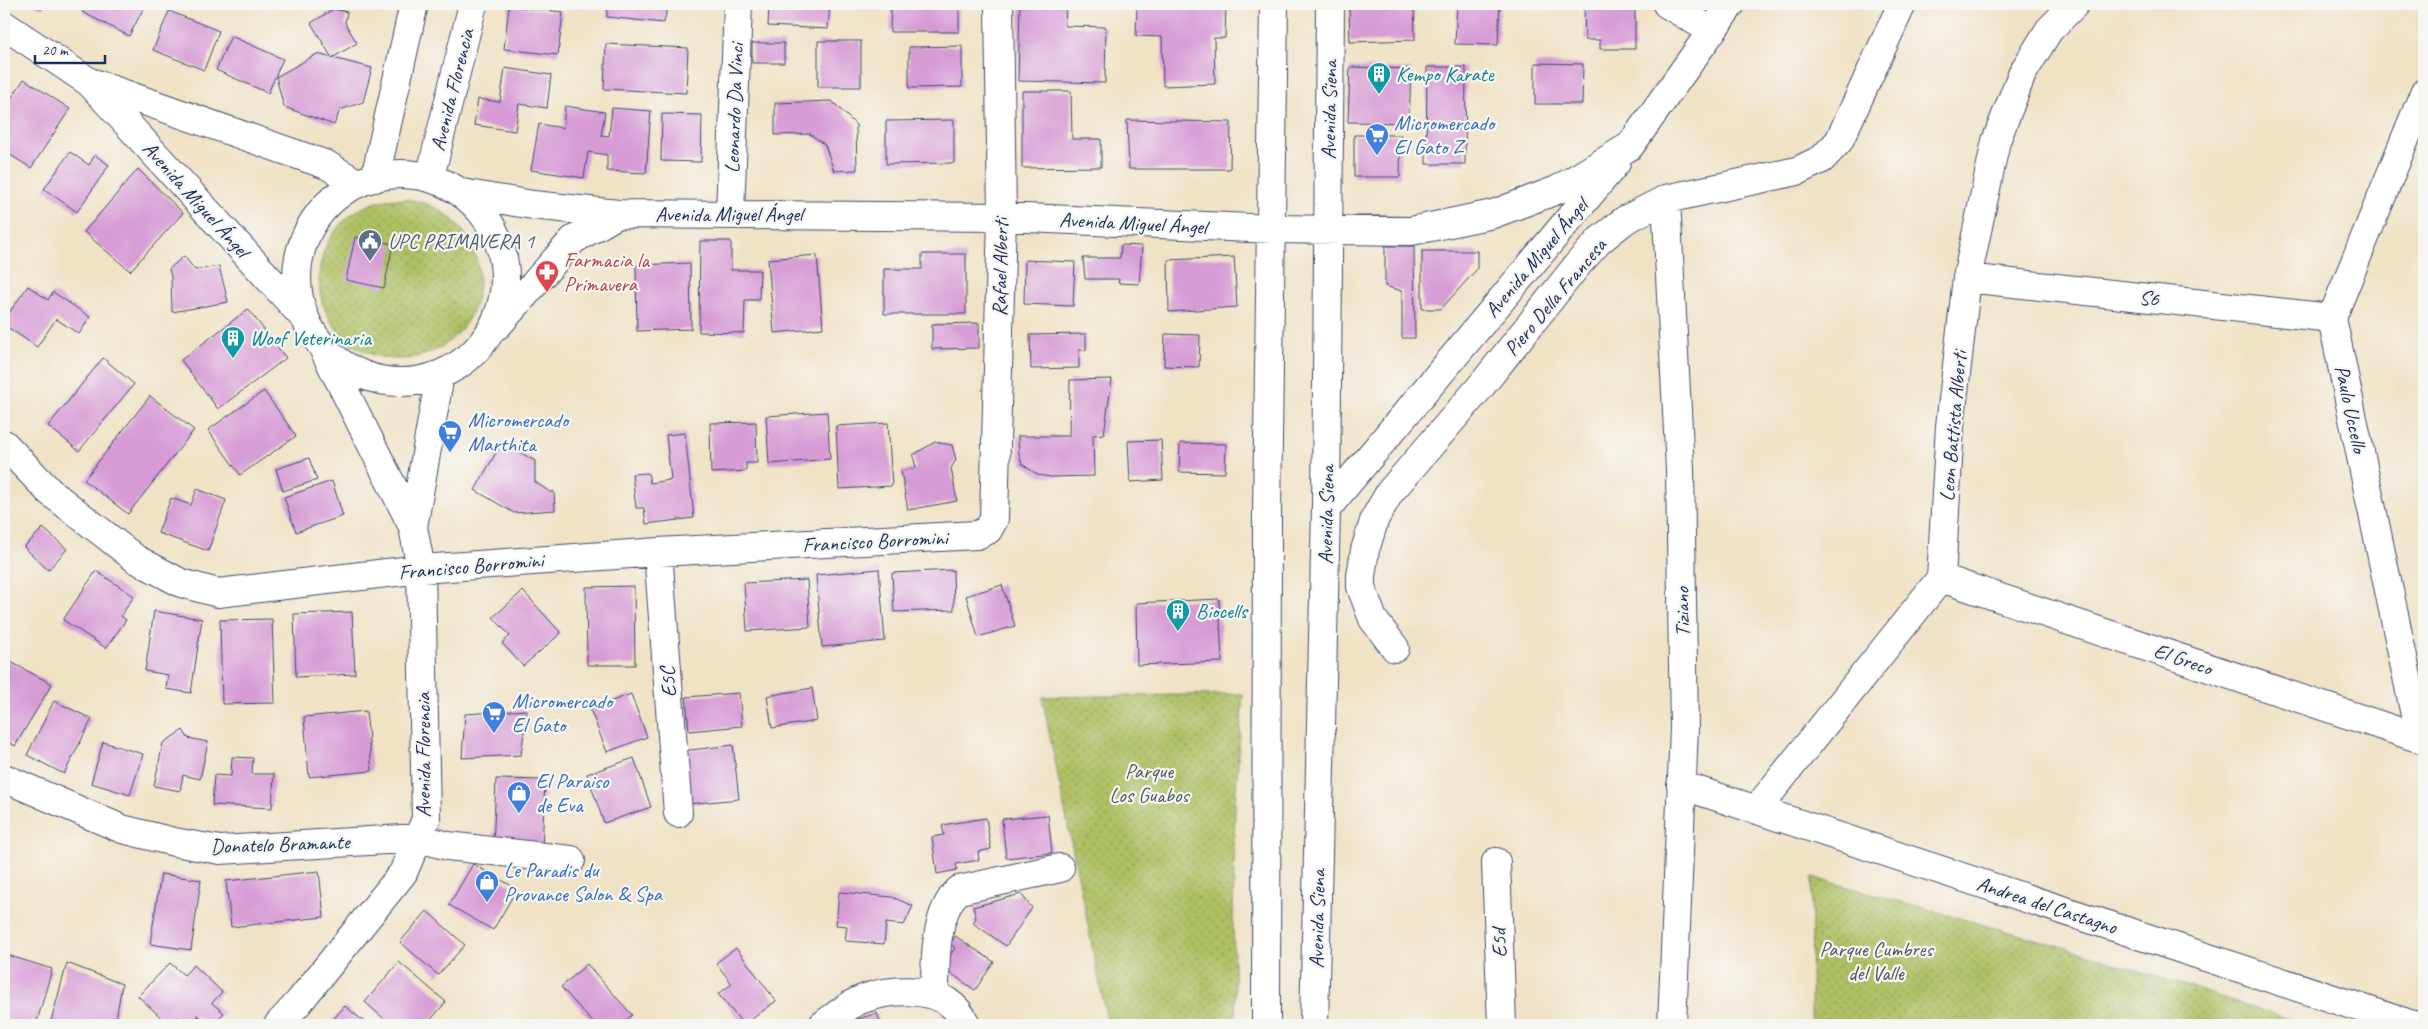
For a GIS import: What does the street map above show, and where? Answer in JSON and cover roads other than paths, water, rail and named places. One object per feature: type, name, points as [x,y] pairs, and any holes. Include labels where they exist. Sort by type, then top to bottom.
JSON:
[{"type":"street","points":[[366,180],[414,4]]},
{"type":"street","name":"Avenida Florencia","points":[[430,177],[473,4]]},
{"type":"street","name":"Leonardo Da Vinci","points":[[730,213],[738,4]]},
{"type":"street","name":"Rafael Alberti","points":[[988,530],[994,519],[1002,217],[999,4]]},
{"type":"street","points":[[1266,1025],[1267,512],[1274,4]]},
{"type":"street","name":"Avenida Siena","points":[[1314,1025],[1326,509],[1330,4]]},
{"type":"street","points":[[1667,4],[1712,32]]},
{"type":"street","name":"Avenida Miguel Ángel","points":[[1326,509],[1630,146],[1731,4]]},
{"type":"street","name":"Piero Della Francesa","points":[[1395,648],[1371,615],[1361,581],[1368,536],[1381,506],[1390,492],[1482,385],[1579,263],[1600,240],[1625,220],[1666,199],[1797,171],[1822,159],[1839,141],[1902,4]]},
{"type":"street","name":"Leon Battista Alberti","points":[[1941,578],[1950,426],[1967,278],[1996,141],[2022,74],[2049,30],[2075,4]]},
{"type":"street","name":"Avenida Miguel Ángel","points":[[4,25],[89,82],[302,315]]},
{"type":"street","name":"Avenida Miguel Ángel","points":[[89,82],[366,180]]},
{"type":"street","points":[[2332,318],[2424,93]]},
{"type":"street","name":"Avenida Miguel Ángel","points":[[462,193],[533,205],[618,214],[730,213],[1002,217],[1272,229],[1411,231],[1493,214],[1557,190],[1630,146]]},
{"type":"street","points":[[323,348],[311,332],[302,315],[296,285],[298,253],[311,224],[330,200],[366,180],[396,173],[430,177],[449,184],[476,204],[493,226],[503,253],[506,281],[501,309],[489,335]]},
{"type":"street","name":"Tiziano","points":[[1666,199],[1680,478],[1684,728],[1672,1025]]},
{"type":"street","name":"Avenida Miguel Ángel","points":[[323,348],[347,368],[377,380],[409,382],[440,375],[468,358],[573,240],[618,214]]},
{"type":"street","name":"S6","points":[[1967,278],[2332,318]]},
{"type":"street","name":"Paulo Uccello","points":[[2332,318],[2422,739]]},
{"type":"street","name":"Avenida Florencia","points":[[278,1025],[299,1002],[403,872],[426,819],[421,570],[413,527],[323,348]]},
{"type":"street","name":"Avenida Florencia","points":[[413,527],[440,375]]},
{"type":"street","name":"Francisco Borromini","points":[[4,444],[50,492],[136,559],[182,583],[218,593],[421,570],[658,552],[977,535],[988,530]]},
{"type":"street","name":"E5C","points":[[658,552],[678,813]]},
{"type":"street","points":[[1756,810],[1941,578]]},
{"type":"street","name":"El Greco","points":[[1941,578],[2422,739]]},
{"type":"street","name":"Donatelo Bramante","points":[[4,778],[122,829],[174,842],[220,850],[419,838],[448,846],[571,860]]},
{"type":"street","name":"Andrea del Castagno","points":[[1682,785],[2412,1025]]},
{"type":"street","name":"E5d","points":[[1496,862],[1502,1025]]},
{"type":"street","points":[[935,996],[935,958],[943,914],[949,899],[959,890],[1060,868]]},
{"type":"street","points":[[824,1025],[858,1001],[883,994],[908,991],[935,996],[949,1003],[963,1017],[966,1025]]},
{"type":"place","name":"Kempo Karate","points":[[1379,95]]},
{"type":"place","name":"Micromercado El Gato Z","points":[[1377,156]]},
{"type":"place","name":"UPC PRIMAVERA 1","points":[[370,262]]},
{"type":"place","name":"Farmacia la Primavera","points":[[547,293]]},
{"type":"place","name":"Woof Veterinaria","points":[[233,359]]},
{"type":"place","name":"Micromercado Marthita","points":[[450,453]]},
{"type":"place","name":"Biocells","points":[[1178,632]]},
{"type":"place","name":"Micromercado El Gato","points":[[494,734]]},
{"type":"place","name":"El Paraiso de Eva","points":[[519,814]]},
{"type":"place","name":"Le Paradis du Provance Salon & Spa","points":[[487,903]]},
{"type":"park label","name":"Parque Los Guabos","points":[[1149,783]]},
{"type":"park label","name":"Parque Cumbres del Valle","points":[[1876,961]]}]
